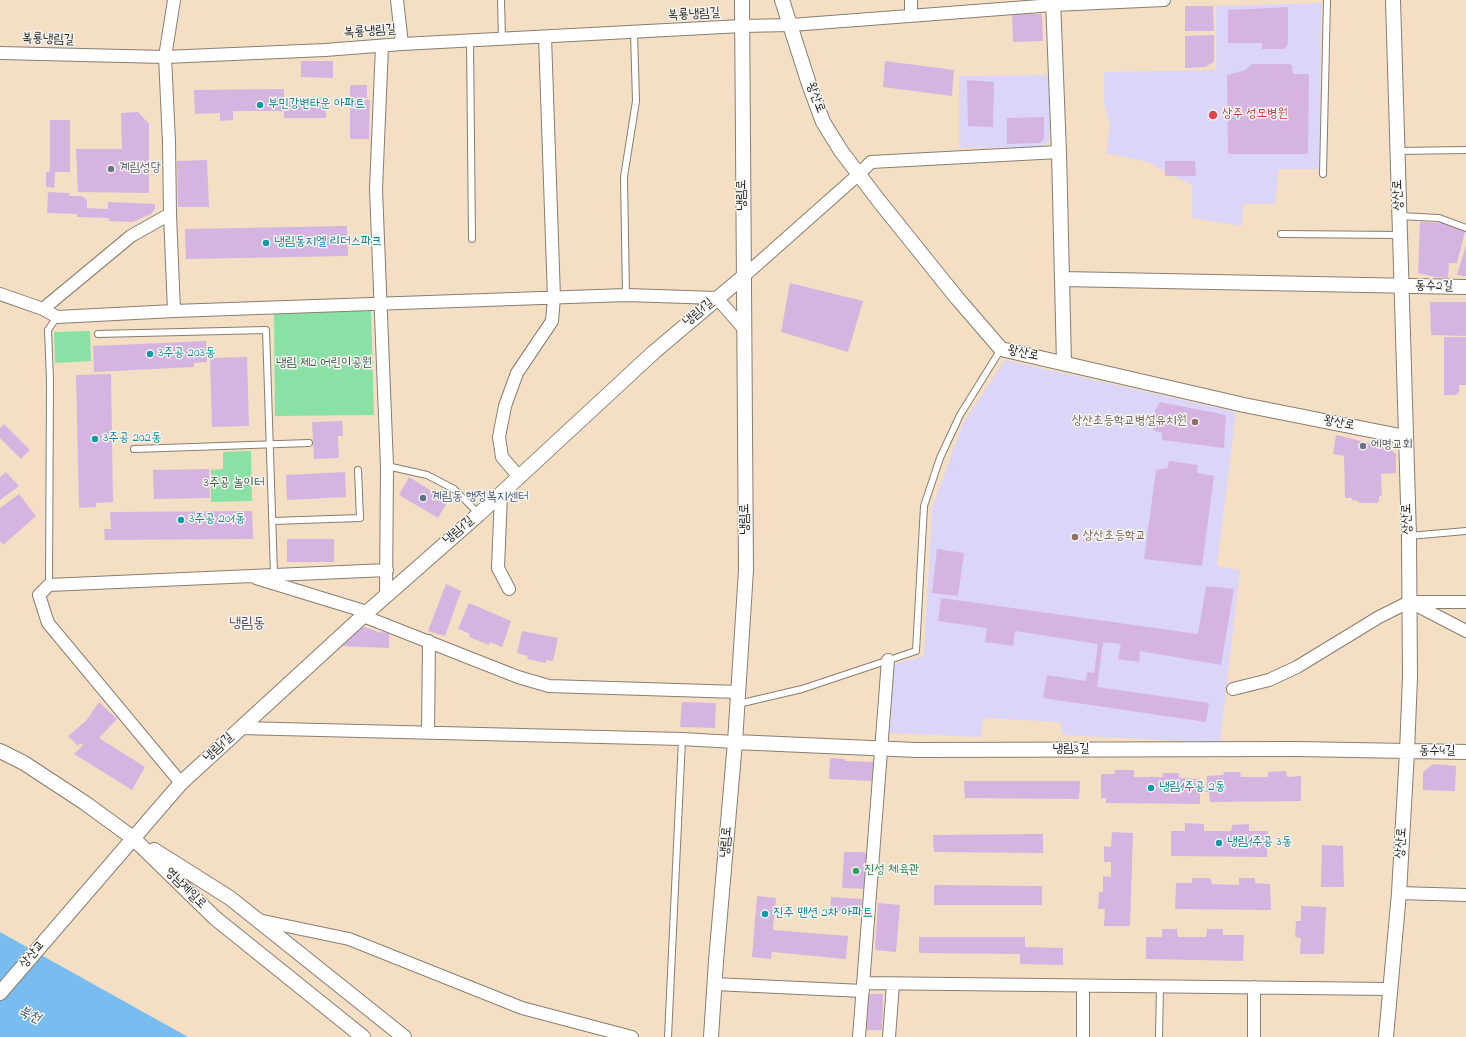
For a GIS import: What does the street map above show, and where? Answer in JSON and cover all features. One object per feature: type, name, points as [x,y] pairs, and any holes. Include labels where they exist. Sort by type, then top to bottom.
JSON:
[{"type":"street","points":[[174,0],[164,57],[169,142],[174,311]]},
{"type":"street","points":[[397,0],[402,44]]},
{"type":"street","name":"냉림로","points":[[711,1037],[714,984],[735,742],[746,570],[742,0]]},
{"type":"street","name":"왕산로","points":[[782,0],[823,122],[841,151],[957,298],[1001,349],[1244,405],[1405,437]]},
{"type":"street","points":[[910,0],[911,16]]},
{"type":"street","name":"복룡냉림길","points":[[0,53],[164,57],[470,40],[634,33],[742,26],[791,25],[911,16],[1053,2],[1164,0]]},
{"type":"street","name":"상산로","points":[[1386,1037],[1399,893],[1410,677],[1409,536],[1393,0]]},
{"type":"street","points":[[1053,2],[1059,152],[1064,363]]},
{"type":"street","points":[[519,477],[502,456],[499,437],[504,406],[517,373],[552,322],[554,298],[545,37]]},
{"type":"street","points":[[382,46],[376,189],[387,466],[386,594]]},
{"type":"street","name":"냉림1길","points":[[65,918],[181,783],[386,594],[501,494],[654,352],[744,276],[871,162],[1059,152]]},
{"type":"street","points":[[43,309],[131,236],[170,214]]},
{"type":"street","name":"동수2길","points":[[1062,279],[1466,287]]},
{"type":"street","points":[[0,294],[43,309],[57,317],[174,311],[554,298],[626,296],[717,298],[744,329]]},
{"type":"street","points":[[501,494],[498,568],[509,589]]},
{"type":"street","points":[[181,783],[48,623],[39,595],[49,585],[387,570]]},
{"type":"street","points":[[250,576],[365,614],[518,677],[549,686],[738,698]]},
{"type":"street","points":[[1233,689],[1268,680],[1296,667],[1380,617],[1409,602],[1466,602]]},
{"type":"street","points":[[1409,602],[1466,631]]},
{"type":"street","points":[[428,733],[429,641]]},
{"type":"street","points":[[859,1037],[888,660]]},
{"type":"street","points":[[240,728],[682,739],[735,742]]},
{"type":"street","name":"냉림3길","points":[[735,742],[916,750],[1294,750],[1407,752]]},
{"type":"street","name":"영남제일로","points":[[0,751],[24,763],[85,803],[133,838],[215,918],[363,1037]]},
{"type":"street","name":"동수4길","points":[[1407,752],[1466,752]]},
{"type":"street","points":[[133,838],[230,898],[404,1037]]},
{"type":"street","points":[[1399,893],[1466,895]]},
{"type":"street","name":"상산교","points":[[0,993],[65,918]]},
{"type":"street","points":[[258,920],[349,939],[522,1008],[632,1037]]},
{"type":"street","points":[[714,984],[863,987],[893,984],[1390,989]]},
{"type":"street","points":[[889,1037],[893,984]]},
{"type":"street","points":[[1083,986],[1083,1037]]},
{"type":"street","points":[[1254,988],[1254,1037]]},
{"type":"lane","points":[[501,0],[502,39]]},
{"type":"lane","points":[[1323,174],[1327,0]]},
{"type":"lane","points":[[626,296],[624,178],[636,101],[634,33]]},
{"type":"lane","points":[[470,40],[472,239]]},
{"type":"lane","points":[[1398,151],[1466,150]]},
{"type":"lane","points":[[1400,216],[1439,218],[1466,228]]},
{"type":"lane","points":[[1280,234],[1401,235]]},
{"type":"lane","points":[[49,585],[50,380],[48,330],[57,317]]},
{"type":"lane","points":[[98,334],[266,330],[274,574]]},
{"type":"lane","points":[[738,698],[802,689],[916,651],[924,506],[940,458],[960,415],[1001,349]]},
{"type":"lane","points":[[134,449],[309,443]]},
{"type":"lane","points":[[387,466],[427,475],[454,489],[479,514]]},
{"type":"lane","points":[[273,521],[360,518],[358,470]]},
{"type":"lane","points":[[1409,536],[1466,531]]},
{"type":"lane","points":[[668,1037],[682,739]]},
{"type":"lane","points":[[1159,1037],[1160,986]]},
{"type":"shaded area","name":"상주 성모병원","points":[[1321,3],[1319,169],[1279,169],[1275,204],[1243,204],[1242,226],[1192,218],[1192,185],[1148,162],[1106,153],[1110,126],[1104,104],[1104,72],[1216,70],[1216,6]]},
{"type":"shaded area","points":[[1050,75],[1050,140],[1043,147],[959,148],[959,76]]},
{"type":"shaded area","name":"상산초등학교","points":[[1005,360],[1236,412],[1217,566],[1240,570],[1220,743],[1063,735],[1060,722],[983,718],[981,737],[890,733],[893,664],[924,656],[932,508],[963,423]]},
{"type":"green space","name":"냉림 제2 어린이공원","points":[[371,310],[374,415],[275,416],[274,313]]},
{"type":"green space","points":[[90,331],[91,361],[55,363],[54,332]]},
{"type":"green space","name":"3주공 놀이터","points":[[251,451],[252,501],[211,502],[211,470],[223,469],[223,452]]},
{"type":"water","name":"북천","points":[[0,932],[188,1037],[0,1037]]},
{"type":"building","points":[[1185,6],[1213,6],[1214,31],[1185,31]]},
{"type":"building","points":[[1288,7],[1288,44],[1285,49],[1262,49],[1262,43],[1228,43],[1228,10]]},
{"type":"building","points":[[1012,14],[1042,14],[1043,41],[1013,42]]},
{"type":"building","points":[[1214,35],[1214,62],[1205,67],[1185,68],[1185,36]]},
{"type":"building","points":[[301,61],[333,61],[333,78],[301,77]]},
{"type":"building","points":[[885,61],[954,70],[952,96],[883,87]]},
{"type":"building","name":"상주 성모병원","points":[[1252,64],[1289,64],[1292,66],[1293,74],[1309,74],[1308,154],[1228,154],[1227,75],[1245,70]]},
{"type":"building","points":[[967,80],[994,82],[993,127],[968,126]]},
{"type":"building","points":[[350,85],[367,85],[367,98],[350,98]]},
{"type":"building","name":"부민강변타운 아파트","points":[[284,89],[284,99],[326,98],[326,118],[284,118],[284,111],[233,111],[233,120],[220,121],[220,113],[195,114],[194,90]]},
{"type":"building","points":[[350,100],[370,100],[369,139],[350,139]]},
{"type":"building","points":[[138,112],[149,124],[149,193],[78,192],[76,149],[122,149],[121,113]]},
{"type":"building","points":[[1044,117],[1044,139],[1039,143],[1007,144],[1007,118]]},
{"type":"building","points":[[50,120],[70,120],[70,172],[55,172],[54,188],[46,187],[46,172],[50,172]]},
{"type":"building","points":[[207,160],[209,207],[178,207],[177,161]]},
{"type":"building","points":[[1165,161],[1195,161],[1196,176],[1165,176]]},
{"type":"building","points":[[48,192],[69,193],[69,196],[82,196],[87,200],[87,208],[108,209],[108,202],[155,204],[155,209],[151,214],[133,222],[109,221],[109,218],[77,217],[77,214],[47,213]]},
{"type":"building","points":[[1420,222],[1445,223],[1465,232],[1457,263],[1449,263],[1448,278],[1418,273]]},
{"type":"building","name":"냉림동지엘 리더스파크","points":[[347,226],[348,256],[186,259],[185,229]]},
{"type":"building","points":[[1466,245],[1466,276],[1457,275]]},
{"type":"building","points":[[790,283],[863,301],[848,352],[781,332]]},
{"type":"building","points":[[1430,302],[1466,302],[1466,336],[1431,335]]},
{"type":"building","points":[[1444,337],[1466,337],[1466,385],[1459,385],[1459,392],[1456,395],[1444,395]]},
{"type":"building","name":"3주공 203동","points":[[206,341],[207,362],[194,363],[194,367],[94,372],[93,346]]},
{"type":"building","points":[[247,357],[249,426],[212,427],[210,358]]},
{"type":"building","name":"3주공 202동","points":[[111,374],[113,502],[96,503],[96,507],[79,508],[76,375]]},
{"type":"building","points":[[1160,402],[1226,415],[1224,448],[1162,440],[1162,433],[1153,430],[1155,410]]},
{"type":"building","points":[[342,421],[343,436],[338,436],[339,458],[314,459],[312,422]]},
{"type":"building","points":[[4,424],[30,450],[21,459],[0,438],[0,428]]},
{"type":"building","points":[[1336,435],[1391,450],[1396,454],[1396,473],[1381,474],[1382,496],[1379,496],[1379,501],[1377,503],[1359,503],[1358,501],[1352,500],[1352,498],[1345,498],[1344,456],[1333,454]]},
{"type":"building","points":[[1169,461],[1198,465],[1197,473],[1214,476],[1202,566],[1144,559],[1156,470],[1168,468]]},
{"type":"building","points":[[209,469],[210,498],[154,499],[153,470]]},
{"type":"building","points":[[6,472],[19,486],[0,500],[0,477]]},
{"type":"building","points":[[345,472],[346,497],[287,500],[286,475]]},
{"type":"building","name":"계림동 행정복지센터","points":[[409,477],[448,501],[438,518],[399,495]]},
{"type":"building","points":[[19,494],[36,516],[3,545],[0,541],[0,508]]},
{"type":"building","name":"3주공 201동","points":[[252,511],[253,539],[105,540],[104,529],[111,529],[110,512]]},
{"type":"building","points":[[287,539],[334,539],[334,562],[287,562]]},
{"type":"building","points":[[937,549],[964,553],[958,596],[932,593]]},
{"type":"building","points":[[446,584],[461,591],[445,636],[428,631]]},
{"type":"building","points":[[1206,586],[1234,589],[1221,665],[1140,651],[1139,662],[1118,659],[1121,644],[1103,642],[1097,687],[1209,703],[1206,722],[1043,698],[1047,675],[1086,681],[1087,672],[1094,673],[1098,644],[1015,631],[1013,646],[985,642],[987,628],[938,621],[941,598],[1198,634]]},
{"type":"building","points":[[469,603],[511,621],[502,647],[490,642],[489,645],[469,637],[470,634],[458,629]]},
{"type":"building","points":[[358,627],[365,627],[378,632],[389,633],[389,648],[342,646]]},
{"type":"building","points":[[522,631],[558,638],[553,661],[546,660],[546,663],[527,659],[528,656],[517,653]]},
{"type":"building","points":[[99,702],[117,719],[99,738],[145,767],[132,790],[74,754],[83,745],[80,743],[78,746],[68,736],[86,721]]},
{"type":"building","points":[[682,702],[716,703],[715,728],[680,727]]},
{"type":"building","points":[[830,758],[845,759],[845,761],[874,762],[873,781],[829,779]]},
{"type":"building","points":[[1433,764],[1456,766],[1455,791],[1423,790],[1423,772]]},
{"type":"building","name":"냉림1주공 2동","points":[[1114,770],[1134,770],[1134,777],[1163,777],[1163,773],[1179,773],[1179,778],[1200,779],[1200,804],[1106,803],[1106,798],[1101,798],[1101,774],[1115,774]]},
{"type":"building","points":[[1286,771],[1287,777],[1301,776],[1301,801],[1210,802],[1209,792],[1206,792],[1207,776],[1223,775],[1224,772],[1240,772],[1241,777],[1268,777],[1268,772]]},
{"type":"building","points":[[964,781],[1080,781],[1079,799],[965,798]]},
{"type":"building","name":"냉림1주공 3동","points":[[1185,823],[1204,824],[1204,831],[1231,831],[1232,825],[1249,824],[1249,831],[1268,831],[1267,857],[1171,856],[1171,831],[1185,831]]},
{"type":"building","points":[[1112,832],[1133,833],[1130,926],[1104,926],[1105,909],[1098,909],[1099,892],[1103,892],[1103,876],[1111,877],[1111,862],[1104,862],[1104,846],[1111,847]]},
{"type":"building","points":[[1043,834],[1043,853],[934,852],[933,835]]},
{"type":"building","points":[[1322,845],[1343,846],[1344,887],[1321,887]]},
{"type":"building","name":"진성 체육관","points":[[844,852],[862,852],[870,854],[868,889],[842,888]]},
{"type":"building","points":[[1192,878],[1210,878],[1212,884],[1239,885],[1239,878],[1255,878],[1255,883],[1270,884],[1271,910],[1175,909],[1176,883],[1192,883]]},
{"type":"building","points":[[934,885],[1042,886],[1042,905],[934,905]]},
{"type":"building","name":"진주 맨션 2차 아파트","points":[[757,896],[776,898],[773,930],[848,936],[846,959],[772,952],[771,959],[752,957]]},
{"type":"building","points":[[831,897],[862,899],[861,914],[830,912]]},
{"type":"building","points":[[878,903],[900,905],[896,952],[875,950]]},
{"type":"building","points":[[1301,906],[1326,907],[1324,954],[1300,954],[1301,938],[1295,937],[1296,921],[1301,921]]},
{"type":"building","points":[[1162,929],[1177,929],[1178,937],[1206,937],[1207,929],[1223,929],[1223,935],[1244,935],[1243,961],[1146,959],[1146,937],[1162,937]]},
{"type":"building","points":[[919,937],[1025,937],[1025,947],[1063,948],[1063,965],[1020,964],[1020,954],[919,953]]},
{"type":"building","points":[[868,994],[883,994],[882,1030],[867,1030]]},
{"type":"place","name":"부민강변타운 아파트","points":[[260,105]]},
{"type":"place","name":"상주 성모병원","points":[[1213,115]]},
{"type":"place","name":"계림성당","points":[[111,169]]},
{"type":"place","name":"냉림동지엘 리더스파크","points":[[266,243]]},
{"type":"place","name":"3주공 203동","points":[[150,354]]},
{"type":"place","name":"상산초등학교병설유치원","points":[[1195,422]]},
{"type":"place","name":"3주공 202동","points":[[95,439]]},
{"type":"place","name":"에명교회","points":[[1363,446]]},
{"type":"place","name":"계림동 행정복지센터","points":[[423,498]]},
{"type":"place","name":"3주공 201동","points":[[181,520]]},
{"type":"place","name":"상산초등학교","points":[[1075,537]]},
{"type":"place","name":"냉림1주공 2동","points":[[1151,788]]},
{"type":"place","name":"냉림1주공 3동","points":[[1219,843]]},
{"type":"place","name":"진성 체육관","points":[[856,871]]},
{"type":"place","name":"진주 맨션 2차 아파트","points":[[765,914]]},
{"type":"district","name":"냉림동","points":[[247,625]]}]
